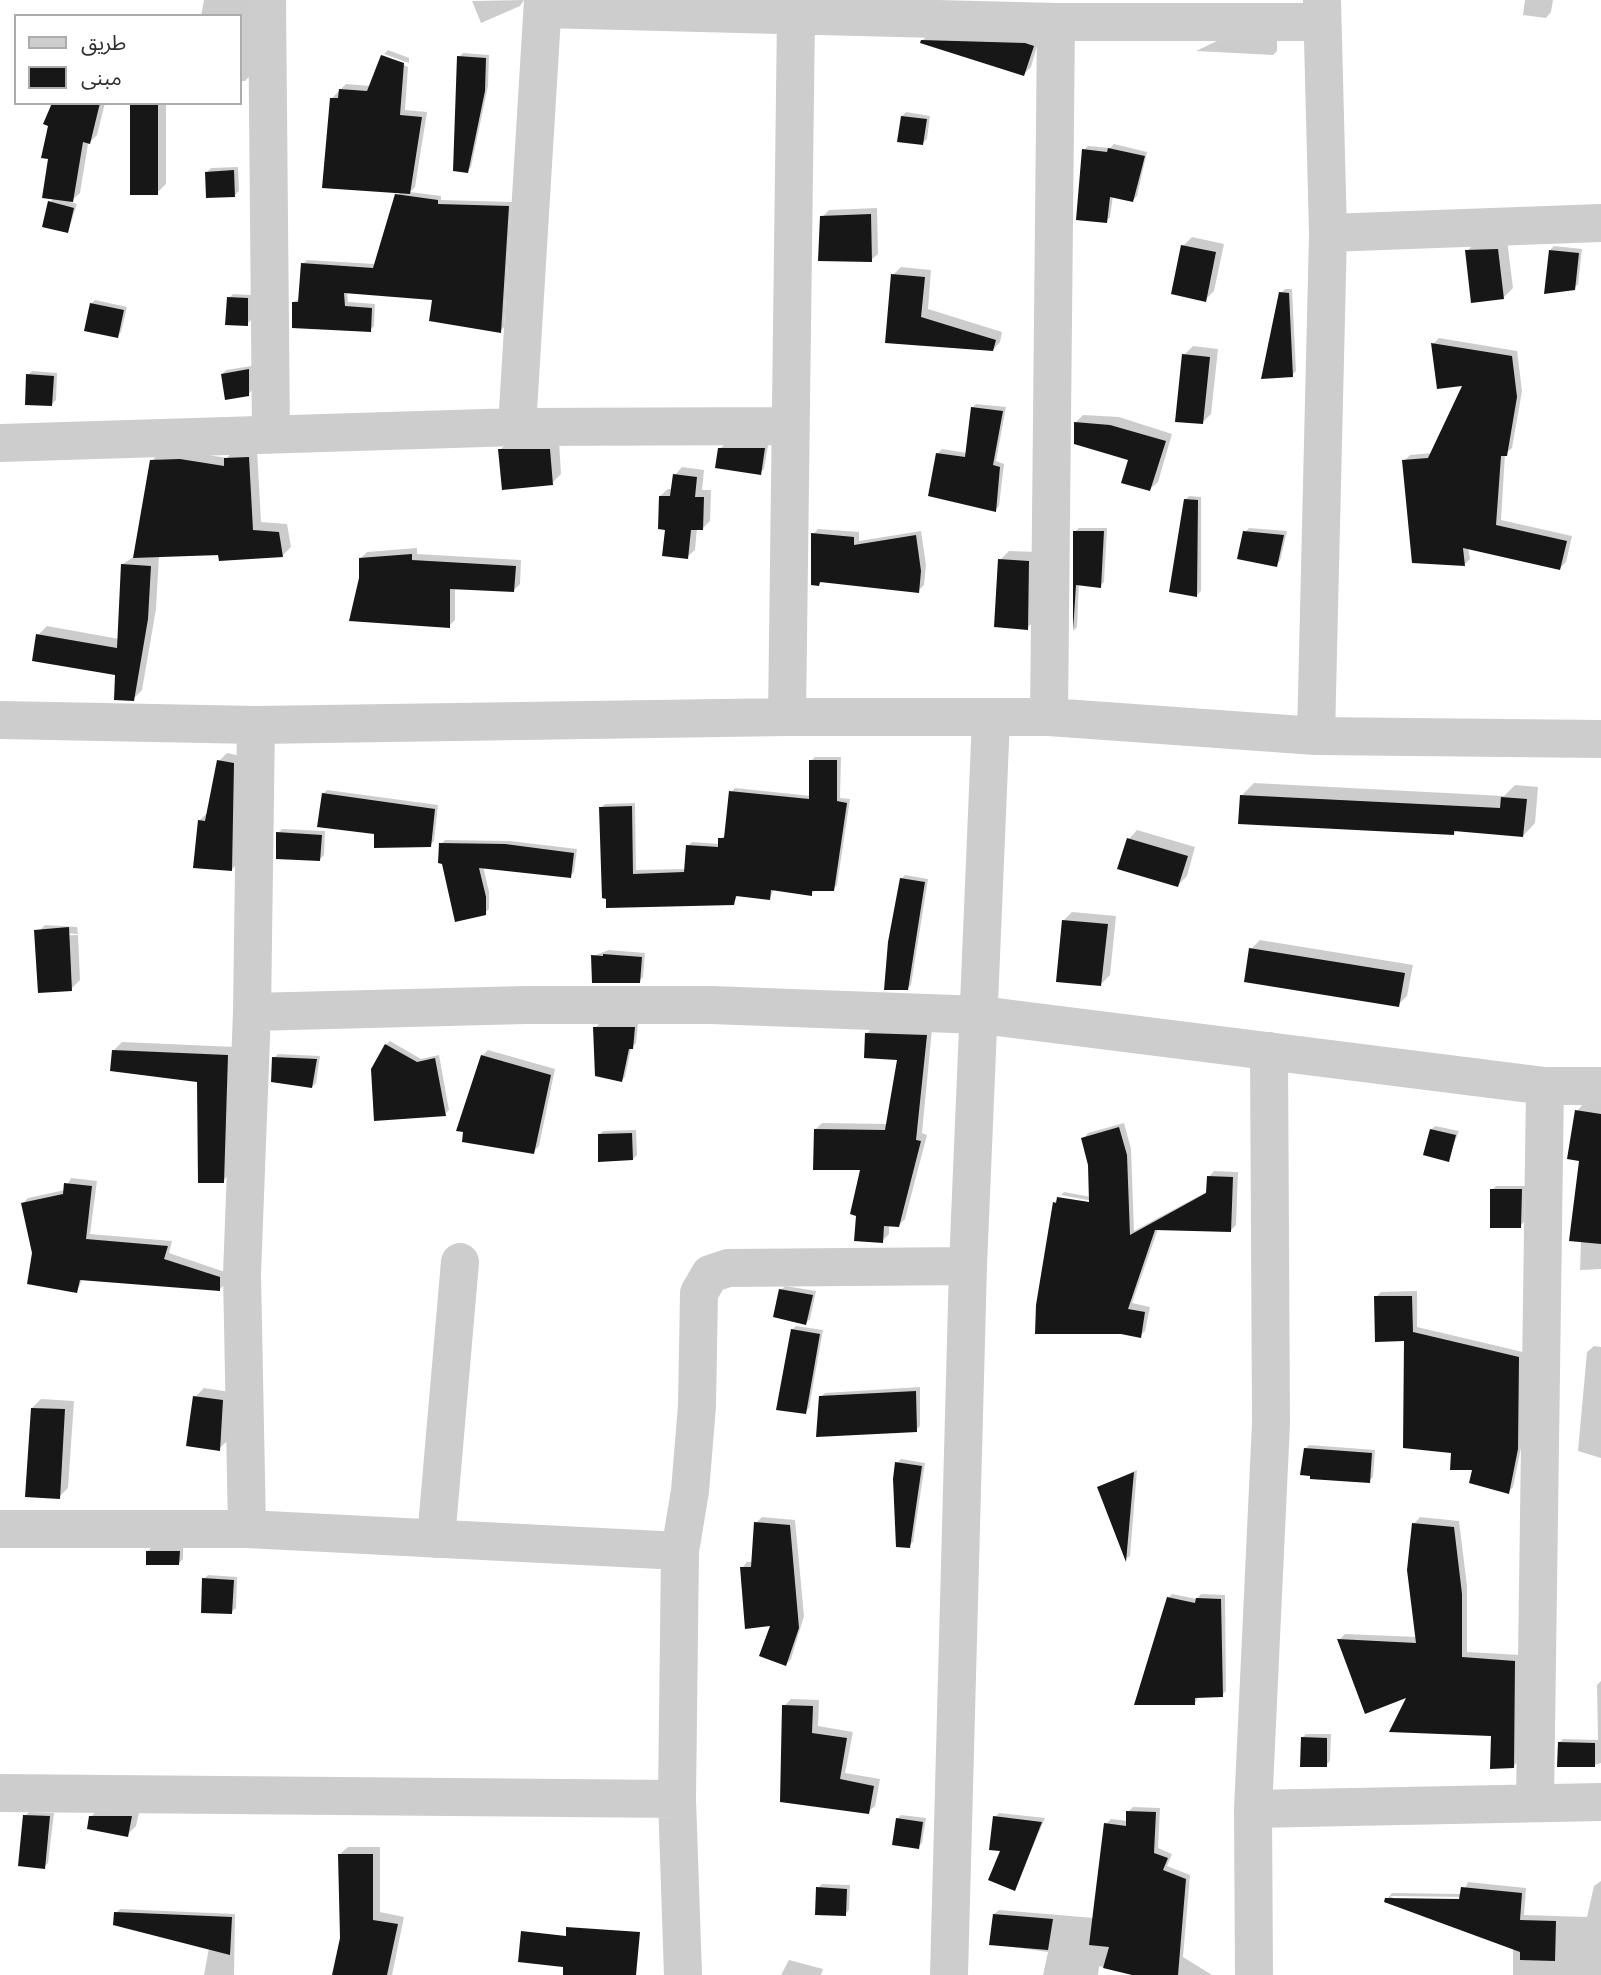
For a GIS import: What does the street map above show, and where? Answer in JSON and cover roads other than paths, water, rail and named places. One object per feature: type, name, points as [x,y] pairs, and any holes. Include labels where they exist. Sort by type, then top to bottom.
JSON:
[{"type":"street","points":[[267,0],[271,435]]},
{"type":"street","points":[[517,427],[543,5],[1056,22],[1321,11],[1328,233],[1316,736]]},
{"type":"street","points":[[788,717],[796,15]]},
{"type":"street","points":[[1049,718],[1056,22]]},
{"type":"street","points":[[1328,233],[1601,223]]},
{"type":"street","points":[[0,443],[517,427],[790,426]]},
{"type":"street","points":[[0,720],[256,725],[788,717],[1049,718],[1316,736],[1601,739]]},
{"type":"street","points":[[949,1975],[968,1266],[981,1015],[984,853],[991,718]]},
{"type":"street","points":[[247,1529],[242,1274],[252,1012],[256,725]]},
{"type":"street","points":[[252,1012],[526,1005],[711,1005],[981,1015],[1545,1086],[1601,1086]]},
{"type":"street","points":[[1254,1975],[1253,1809],[1271,1423],[1269,1051]]},
{"type":"street","points":[[1535,1802],[1545,1086]]},
{"type":"street","points":[[436,1539],[460,1262]]},
{"type":"street","points":[[683,1975],[677,1799],[680,1552],[690,1491],[697,1406],[699,1293],[710,1275],[729,1268],[968,1266]]},
{"type":"street","points":[[0,1529],[247,1529],[680,1552]]},
{"type":"street","points":[[0,1793],[677,1799]]},
{"type":"street","points":[[1253,1809],[1601,1802]]}]
